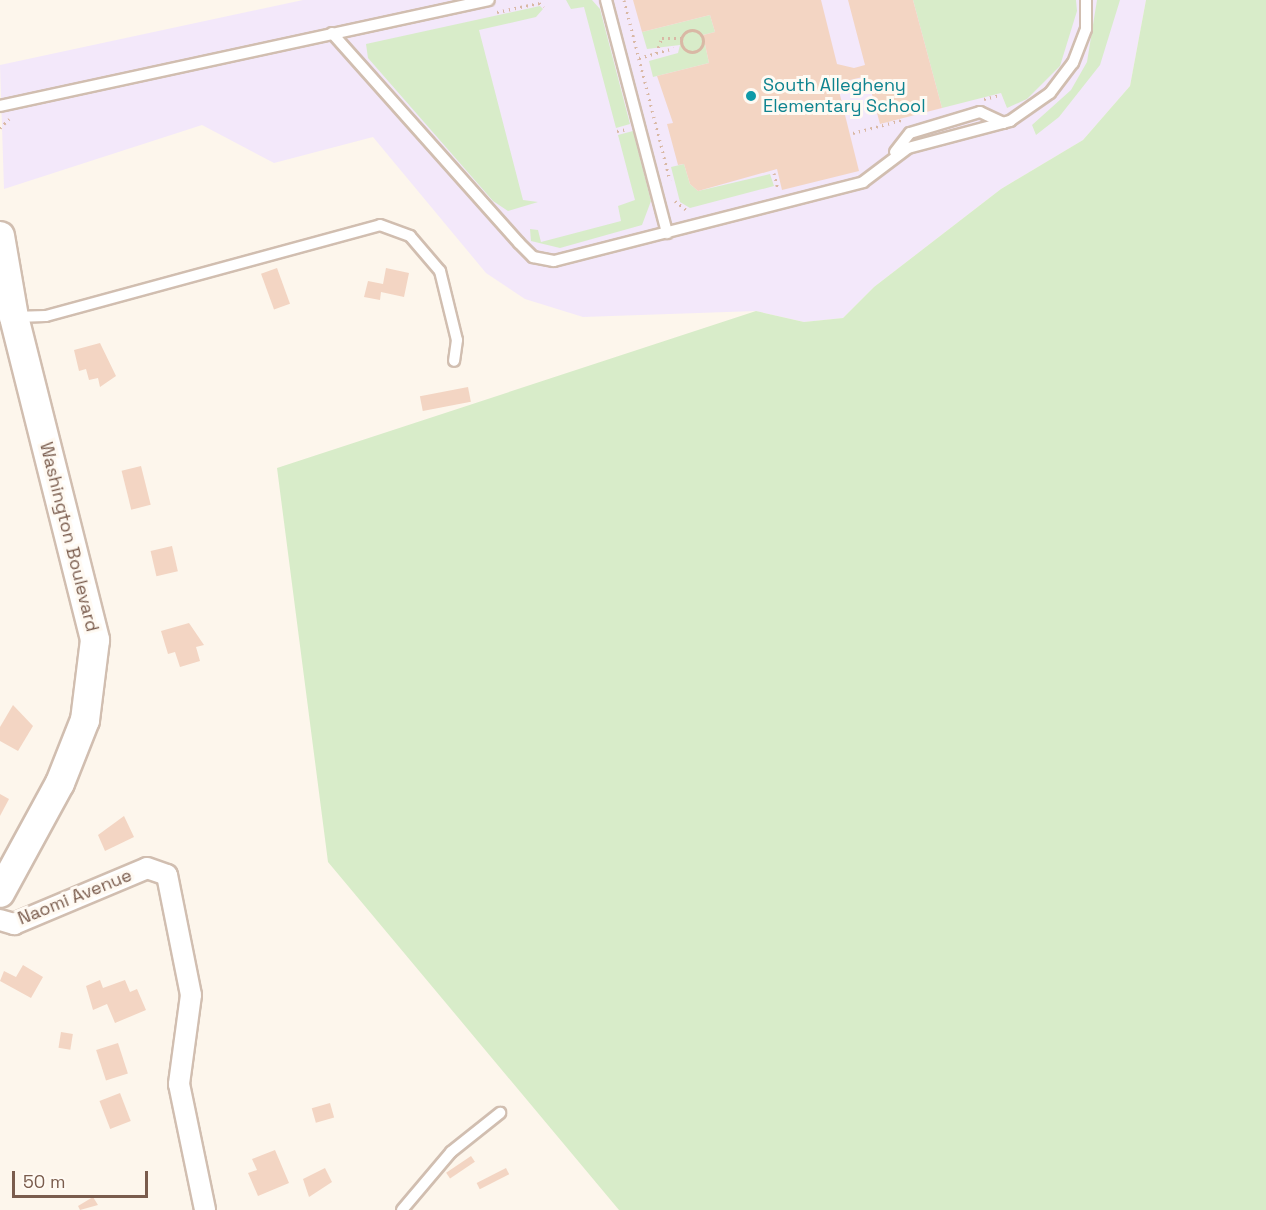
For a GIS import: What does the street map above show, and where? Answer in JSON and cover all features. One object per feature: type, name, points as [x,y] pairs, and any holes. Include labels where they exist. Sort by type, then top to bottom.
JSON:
[{"type":"street","name":"Washington Boulevard","points":[[0,236],[8,307],[95,640],[85,720],[60,783],[0,893]]},
{"type":"street","name":"Naomi Avenue","points":[[0,920],[14,924],[147,868],[166,876],[191,995],[178,1084],[205,1210]]},
{"type":"lane","points":[[0,106],[489,0]]},
{"type":"lane","points":[[606,0],[667,232]]},
{"type":"lane","points":[[332,33],[533,257],[554,261],[863,182],[882,170],[908,148],[1004,123],[1037,105],[1063,78],[1086,29],[1086,0]]},
{"type":"lane","points":[[882,170],[910,133],[980,112],[1004,123]]},
{"type":"lane","points":[[8,307],[46,316],[380,225],[410,236],[440,271],[457,340],[454,361]]},
{"type":"lane","points":[[402,1210],[451,1152],[500,1113]]},
{"type":"path","points":[[624,0],[671,184]]},
{"type":"path","points":[[656,53],[662,38],[682,38],[694,28],[702,36],[701,48],[688,53],[682,38]]},
{"type":"path","points":[[639,58],[674,48]]},
{"type":"path","points":[[767,192],[778,189],[774,173]]},
{"type":"path","points":[[674,194],[681,210],[701,209]]},
{"type":"shaded area","points":[[303,0],[1146,0],[1130,86],[1083,140],[1001,189],[874,287],[843,318],[804,322],[756,311],[583,317],[525,299],[486,273],[373,137],[274,163],[202,125],[4,189],[0,65]]},
{"type":"green space","points":[[566,0],[592,0],[600,9],[630,124],[616,128],[584,7],[571,9]]},
{"type":"green space","points":[[913,0],[1076,0],[1077,11],[1060,66],[1027,99],[1007,108],[1001,93],[942,108]]},
{"type":"green space","points":[[1097,0],[1120,0],[1100,65],[1059,117],[1036,135],[1032,125],[1071,90],[1087,62]]},
{"type":"green space","points":[[1146,0],[1266,0],[1266,1210],[619,1210],[328,862],[277,468],[756,311],[804,322],[843,318],[874,287],[1001,189],[1083,140],[1130,86]]},
{"type":"green space","points":[[540,6],[543,9],[536,17],[479,30],[523,200],[538,202],[508,211],[493,201],[368,58],[366,44]]},
{"type":"green space","points":[[710,15],[715,32],[703,35],[709,63],[653,77],[649,61],[678,53],[680,45],[647,49],[642,32]]},
{"type":"green space","points":[[633,131],[651,201],[642,225],[560,248],[531,241],[530,229],[538,230],[541,242],[621,221],[618,206],[635,200],[618,135]]},
{"type":"green space","points":[[684,164],[690,184],[698,191],[770,174],[774,186],[690,208],[680,202],[671,167]]},
{"type":"building","name":"South Allegheny Elementary School","points":[[633,0],[821,0],[837,64],[854,68],[865,65],[848,0],[913,0],[942,108],[880,124],[867,76],[837,83],[859,171],[782,190],[777,169],[698,191],[690,184],[684,164],[678,165],[667,124],[673,123],[657,76],[709,63],[703,35],[715,32],[710,15],[642,32]]},
{"type":"building","points":[[277,268],[290,304],[274,310],[261,274]]},
{"type":"building","points":[[386,268],[409,273],[404,297],[381,292],[380,300],[364,297],[368,281],[383,284]]},
{"type":"building","points":[[100,343],[116,376],[100,387],[98,378],[89,380],[86,369],[79,371],[74,350]]},
{"type":"building","points":[[468,387],[471,402],[423,411],[420,396]]},
{"type":"building","points":[[141,466],[151,505],[131,510],[122,471]]},
{"type":"building","points":[[172,546],[178,571],[156,576],[151,551]]},
{"type":"building","points":[[189,623],[204,645],[196,647],[200,661],[180,667],[175,652],[168,654],[161,631]]},
{"type":"building","points":[[13,705],[33,726],[18,751],[0,741],[0,727]]},
{"type":"building","points":[[0,794],[9,799],[0,816]]},
{"type":"building","points":[[124,816],[134,837],[105,851],[98,835]]},
{"type":"building","points":[[23,965],[43,977],[31,998],[0,981],[4,971],[16,977]]},
{"type":"building","points":[[100,980],[103,988],[125,980],[130,992],[137,989],[146,1010],[115,1023],[107,1004],[93,1010],[86,986]]},
{"type":"building","points":[[61,1032],[73,1034],[70,1050],[58,1048]]},
{"type":"building","points":[[118,1043],[128,1073],[106,1081],[96,1050]]},
{"type":"building","points":[[120,1093],[131,1121],[110,1129],[99,1101]]},
{"type":"building","points":[[330,1103],[334,1117],[316,1123],[312,1108]]},
{"type":"building","points":[[275,1150],[289,1183],[258,1196],[248,1173],[257,1170],[252,1159]]},
{"type":"building","points":[[471,1156],[475,1162],[450,1179],[446,1173]]},
{"type":"building","points":[[325,1168],[332,1182],[309,1197],[303,1179]]},
{"type":"building","points":[[506,1168],[509,1174],[480,1189],[477,1183]]},
{"type":"building","points":[[93,1197],[98,1205],[80,1210],[78,1206]]},
{"type":"place","name":"South Allegheny Elementary School","points":[[751,96]]}]
